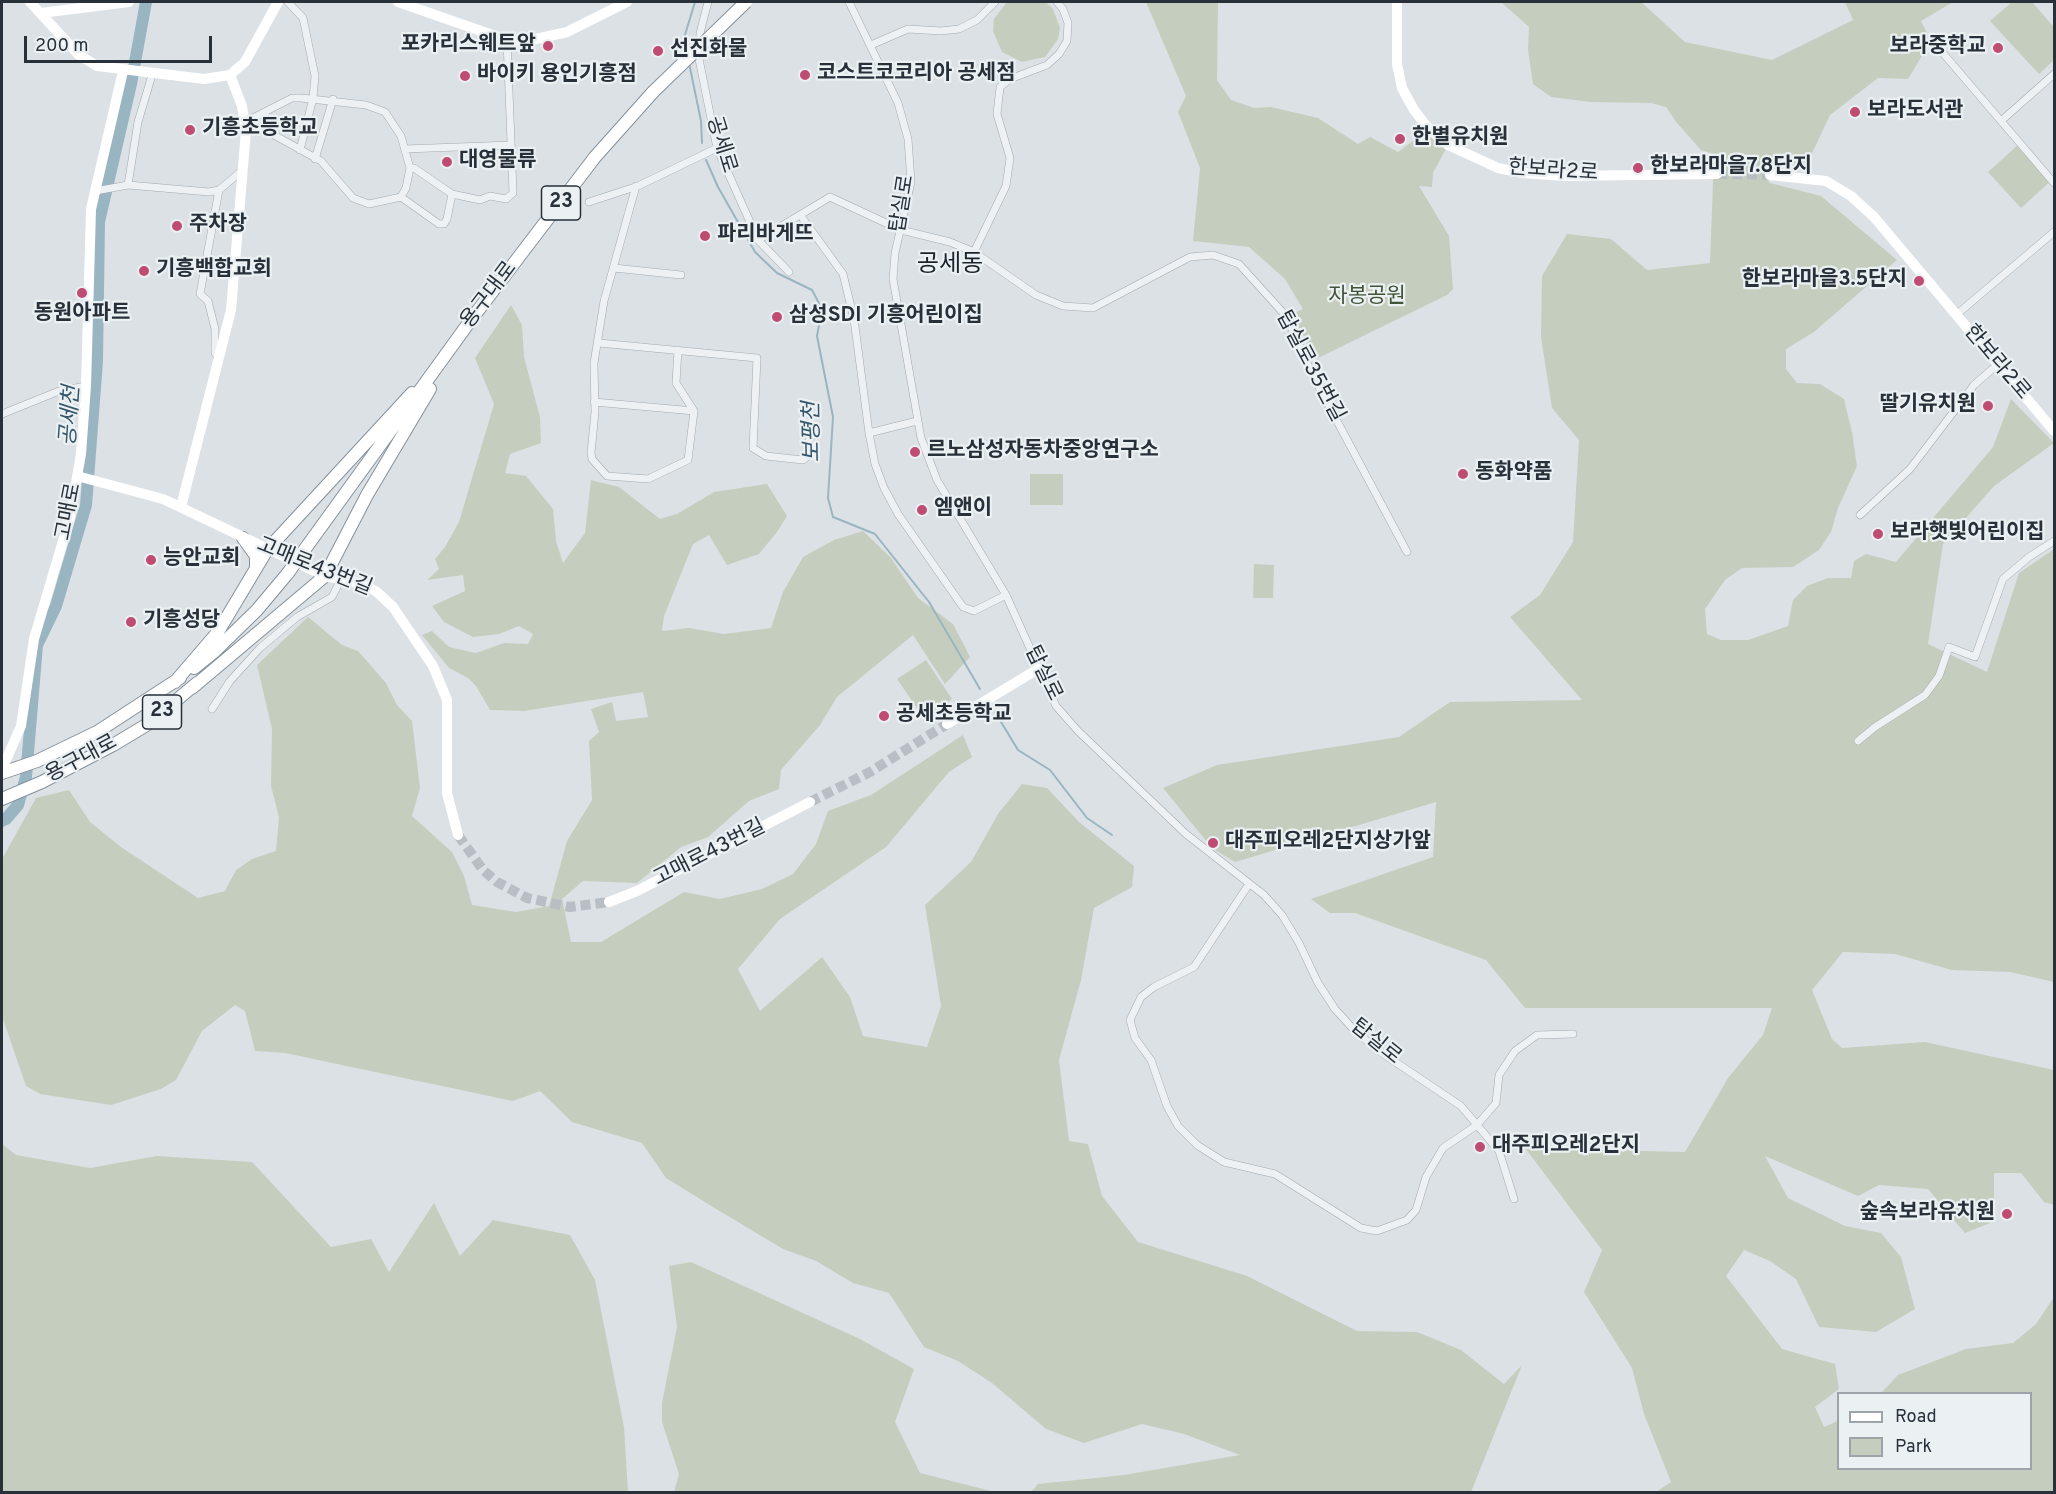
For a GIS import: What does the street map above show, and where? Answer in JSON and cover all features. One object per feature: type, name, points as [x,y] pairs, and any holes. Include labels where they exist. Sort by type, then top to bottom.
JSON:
[{"type":"highway","name":"용구대로","points":[[2,771],[58,751],[97,732],[175,682],[215,651],[257,610],[288,573],[433,373],[596,157],[653,92],[746,2]]},
{"type":"highway","points":[[175,682],[218,632],[267,550],[390,414],[433,373]]},
{"type":"highway","points":[[192,688],[325,576],[367,495],[431,387],[433,373]]},
{"type":"highway","points":[[243,538],[256,556],[256,568]]},
{"type":"highway","name":"용구대로","points":[[2,799],[42,783],[148,724],[192,688],[245,630],[257,610]]},
{"type":"street","points":[[30,2],[79,55],[96,66],[204,79],[230,75],[244,62],[276,4]]},
{"type":"street","points":[[41,14],[126,2]]},
{"type":"street","points":[[288,2],[303,18],[315,76],[313,98],[300,150]]},
{"type":"street","points":[[398,2],[507,40],[536,39],[567,32],[627,2]]},
{"type":"street","name":"공세로","points":[[708,2],[700,33],[699,59],[717,148],[758,240],[789,272]]},
{"type":"street","name":"탑실로","points":[[849,2],[898,103],[908,139],[911,182],[895,253],[893,279],[917,421],[928,460],[937,480],[1006,595],[1056,706],[1078,731],[1185,834],[1249,884],[1282,915],[1299,943],[1318,983],[1335,1009],[1355,1031],[1379,1051],[1446,1093],[1461,1106],[1499,1151],[1514,1199]]},
{"type":"street","points":[[871,45],[908,29],[941,31],[959,29],[977,20],[995,2]]},
{"type":"street","points":[[974,252],[1006,186],[1010,158],[997,114],[1000,87],[1010,79],[1047,65],[1059,54],[1066,41],[1068,23],[1063,9],[1057,2]]},
{"type":"street","name":"한보라2로","points":[[1397,2],[1397,64],[1402,88],[1424,123],[1448,146],[1498,168],[1523,172],[1565,176],[1717,174]]},
{"type":"street","points":[[410,168],[414,168],[452,194],[480,200],[490,196],[506,199],[511,196],[507,40]]},
{"type":"street","points":[[1936,45],[2055,183]]},
{"type":"street","name":"고매로","points":[[2,771],[21,726],[30,657],[81,477],[86,386],[88,248],[95,191],[123,71]]},
{"type":"street","points":[[128,185],[138,122],[149,74]]},
{"type":"street","points":[[2001,121],[2055,74]]},
{"type":"street","points":[[181,507],[231,310],[246,145],[245,122],[230,75]]},
{"type":"street","points":[[245,122],[292,98],[333,99],[366,105],[385,112],[397,128],[410,168],[406,188],[401,197],[387,202],[369,204],[353,198],[321,162],[274,135],[266,123],[265,113]]},
{"type":"street","points":[[315,159],[333,99]]},
{"type":"street","points":[[405,149],[511,145]]},
{"type":"street","points":[[589,202],[636,186],[717,148]]},
{"type":"street","points":[[95,191],[128,185],[209,192],[219,190],[244,169]]},
{"type":"street","name":"한보라2로","points":[[1770,175],[1826,181],[1851,196],[1874,217],[2055,431]]},
{"type":"street","points":[[636,186],[604,301],[594,363],[592,459],[607,476],[641,480],[688,460],[694,411],[676,383],[678,350]]},
{"type":"street","points":[[219,190],[200,294],[208,301],[215,329],[215,353],[220,360]]},
{"type":"street","points":[[401,197],[433,221],[444,224],[452,194]]},
{"type":"street","name":"탑실로35번길","points":[[801,216],[830,197],[901,230],[942,240],[974,252],[1036,295],[1063,306],[1093,308],[1190,257],[1213,255],[1239,264],[1286,316],[1313,376],[1407,552]]},
{"type":"street","points":[[758,240],[801,216],[843,274],[854,319],[875,465],[893,505],[963,608],[974,611],[1006,595]]},
{"type":"street","points":[[1956,315],[2055,232]]},
{"type":"street","points":[[614,268],[681,275]]},
{"type":"street","points":[[599,343],[757,358],[753,448],[766,456],[803,460],[808,456],[810,430]]},
{"type":"street","points":[[1860,515],[1910,469],[1974,385],[1997,365]]},
{"type":"street","points":[[2,414],[58,391],[86,386]]},
{"type":"street","points":[[594,402],[694,411]]},
{"type":"street","points":[[869,433],[917,421]]},
{"type":"street","name":"고매로43번길","points":[[81,477],[105,482],[181,507],[325,576],[363,584],[377,592],[393,606],[440,678],[447,700],[447,793],[458,836]]},
{"type":"street","points":[[243,538],[271,542],[279,536]]},
{"type":"street","points":[[1858,741],[1875,726],[1925,695],[1938,676],[1949,647],[1975,657],[2003,579],[2029,556],[2055,541]]},
{"type":"street","points":[[212,709],[230,681],[260,648],[297,617],[332,597],[341,579]]},
{"type":"street","points":[[947,724],[1038,669]]},
{"type":"street","name":"고매로43번길","points":[[609,902],[637,891],[810,802]]},
{"type":"street","points":[[1249,884],[1194,967],[1182,976],[1154,987],[1141,997],[1130,1020],[1135,1038],[1151,1060],[1167,1106],[1178,1126],[1197,1145],[1224,1162],[1275,1174],[1348,1222],[1361,1228],[1377,1231],[1407,1220],[1416,1210],[1426,1177],[1443,1148],[1477,1125],[1496,1102],[1499,1075],[1515,1051],[1537,1035],[1573,1034]]},
{"type":"green space","points":[[1007,2],[1046,2],[1053,9],[1060,28],[1058,39],[1045,57],[1022,62],[1002,52],[993,31],[994,19]]},
{"type":"green space","name":"자봉공원","points":[[1146,2],[1218,2],[1217,80],[1231,100],[1254,108],[1271,107],[1318,118],[1358,144],[1370,137],[1398,152],[1429,129],[1448,145],[1433,173],[1432,187],[1419,186],[1449,236],[1453,289],[1447,295],[1316,359],[1292,314],[1303,309],[1285,279],[1249,247],[1193,241],[1200,168],[1178,112],[1186,96]]},
{"type":"green space","points":[[1501,2],[1641,2],[1685,42],[1772,60],[1853,20],[1845,2],[1953,2],[1921,21],[1931,41],[1908,79],[1878,78],[1830,115],[1807,164],[1774,163],[1765,176],[1770,183],[1821,196],[1897,260],[1814,332],[1786,349],[1786,369],[1797,383],[1820,384],[1844,399],[1857,466],[1838,508],[1831,532],[1819,550],[1793,567],[1742,568],[1725,580],[1705,609],[1707,634],[1721,640],[1748,640],[1788,626],[1793,600],[1807,586],[1828,578],[1851,578],[1854,561],[1866,554],[1896,562],[1993,447],[2011,399],[2054,443],[1994,486],[1943,544],[1928,644],[1987,672],[2019,573],[2054,549],[2054,982],[2010,972],[1952,970],[1895,954],[1843,952],[1812,990],[1832,1039],[1842,1048],[1925,1042],[2054,1070],[2054,1205],[2044,1202],[2021,1173],[1994,1173],[1994,1197],[1990,1223],[1965,1233],[1928,1189],[1879,1185],[1858,1196],[1765,1156],[1788,1198],[1845,1226],[1881,1233],[1901,1257],[1915,1309],[1876,1332],[1819,1327],[1796,1279],[1770,1261],[1744,1250],[1726,1276],[1782,1349],[1835,1364],[1839,1389],[1815,1407],[1824,1427],[1837,1421],[1837,1470],[2032,1470],[2032,1392],[1882,1392],[1898,1375],[1966,1349],[2013,1343],[2036,1324],[2054,1297],[2054,1492],[1656,1492],[1671,1482],[1644,1414],[1632,1368],[1584,1292],[1602,1250],[1525,1148],[1685,1152],[1728,1078],[1763,1035],[1772,1008],[1525,1008],[1486,960],[1355,913],[1330,913],[1311,899],[1433,857],[1436,802],[1235,862],[1212,848],[1163,788],[1217,765],[1399,737],[1450,702],[1582,700],[1510,617],[1540,595],[1573,542],[1579,440],[1552,408],[1541,337],[1542,276],[1567,234],[1611,239],[1647,270],[1710,263],[1714,154],[1701,150],[1666,107],[1651,103],[1591,102],[1551,97],[1533,84],[1528,50],[1529,27]]},
{"type":"green space","points":[[2012,2],[2032,2],[2054,27],[2054,60],[2039,74],[1990,21]]},
{"type":"green space","points":[[2019,144],[2052,180],[2021,208],[1988,172]]},
{"type":"green space","points":[[511,305],[522,325],[524,357],[540,417],[541,443],[510,454],[505,473],[526,476],[553,509],[556,541],[563,563],[585,533],[591,480],[619,487],[660,519],[677,514],[714,492],[767,484],[787,516],[777,532],[759,554],[727,565],[709,535],[693,544],[664,616],[662,631],[689,628],[724,634],[771,628],[783,592],[803,557],[834,540],[863,531],[891,558],[918,598],[953,624],[970,657],[945,684],[913,635],[837,697],[820,725],[781,770],[779,789],[749,801],[708,837],[681,847],[637,883],[583,881],[562,899],[571,942],[601,942],[684,892],[720,899],[762,889],[793,874],[816,844],[828,811],[871,795],[963,735],[972,757],[949,772],[886,847],[780,919],[738,969],[760,1011],[822,957],[850,997],[863,1036],[927,1047],[941,1006],[925,905],[971,862],[998,814],[1022,784],[1047,788],[1079,822],[1134,866],[1132,887],[1094,908],[1081,980],[1059,1060],[1069,1141],[1088,1144],[1102,1196],[1138,1242],[1247,1276],[1357,1331],[1417,1332],[1461,1350],[1504,1384],[1522,1365],[1471,1492],[1031,1492],[1038,1484],[1124,1475],[1240,1455],[1184,1434],[1142,1424],[1084,1443],[1046,1429],[992,1383],[958,1361],[924,1347],[889,1293],[853,1283],[816,1261],[783,1249],[713,1207],[666,1178],[642,1143],[572,1122],[540,1091],[513,1101],[285,1053],[255,1051],[245,1011],[235,1005],[202,1031],[176,1080],[161,1089],[111,1105],[40,1094],[26,1086],[2,1016],[2,859],[36,798],[69,790],[90,822],[121,847],[198,898],[225,891],[236,870],[252,859],[276,851],[279,817],[271,786],[272,729],[257,665],[308,617],[342,645],[358,651],[386,683],[397,705],[412,721],[420,788],[412,816],[452,852],[464,876],[472,905],[516,912],[549,906],[567,841],[592,800],[589,741],[599,732],[591,709],[612,702],[616,721],[648,717],[643,692],[524,711],[490,710],[476,686],[468,678],[449,668],[422,635],[432,631],[449,647],[476,653],[504,643],[528,644],[533,634],[519,626],[499,634],[473,637],[444,622],[432,606],[465,591],[463,575],[427,580],[439,569],[435,559],[445,547],[459,522],[494,404],[475,358]]},
{"type":"green space","points":[[1030,474],[1063,474],[1063,505],[1030,505]]},
{"type":"green space","points":[[1254,564],[1274,565],[1273,598],[1253,598]]},
{"type":"green space","points":[[926,660],[952,699],[924,718],[897,679]]},
{"type":"green space","points":[[2,1144],[16,1155],[90,1168],[157,1156],[252,1162],[331,1247],[371,1239],[389,1272],[434,1203],[460,1256],[493,1220],[570,1235],[595,1280],[624,1427],[628,1492],[2,1492]]},
{"type":"green space","points":[[691,1262],[860,1339],[914,1369],[895,1422],[920,1473],[995,1492],[674,1492],[679,1474],[662,1422],[662,1403],[677,1327],[669,1266]]},
{"type":"waterway","name":"공세천","points":[[2,821],[18,805],[26,777],[37,645],[56,606],[86,505],[97,361],[99,222],[131,84],[146,2]]},
{"type":"waterway","name":"보평천","points":[[687,52],[684,38],[695,2]]},
{"type":"waterway","name":"보평천","points":[[689,63],[701,121],[702,143]]},
{"type":"waterway","name":"보평천","points":[[706,160],[718,187],[755,252],[777,273],[812,290],[822,309],[817,336],[833,417],[828,498],[833,517],[875,534],[929,602],[980,689]]},
{"type":"waterway","name":"보평천","points":[[995,712],[1018,750],[1050,770],[1087,818],[1112,835]]},
{"type":"tunnel","points":[[1717,174],[1770,175]]},
{"type":"tunnel","points":[[810,802],[870,772],[947,724]]},
{"type":"tunnel","points":[[458,835],[483,870],[497,882],[527,898],[570,907],[609,902]]},
{"type":"place","name":"포카리스웨트앞","points":[[548,46]]},
{"type":"place","name":"보라중학교","points":[[1998,48]]},
{"type":"place","name":"선진화물","points":[[658,51]]},
{"type":"place","name":"코스트코코리아 공세점","points":[[805,75]]},
{"type":"place","name":"바이키 용인기흥점","points":[[465,76]]},
{"type":"place","name":"보라도서관","points":[[1855,112]]},
{"type":"place","name":"기흥초등학교","points":[[190,130]]},
{"type":"place","name":"한별유치원","points":[[1400,139]]},
{"type":"place","name":"대영물류","points":[[447,162]]},
{"type":"place","name":"한보라마을7.8단지","points":[[1638,168]]},
{"type":"place","name":"주차장","points":[[177,226]]},
{"type":"place","name":"파리바게뜨","points":[[705,236]]},
{"type":"place","name":"기흥백합교회","points":[[144,271]]},
{"type":"place","name":"한보라마을3.5단지","points":[[1919,281]]},
{"type":"place","name":"동원아파트","points":[[82,293]]},
{"type":"place","name":"삼성SDI 기흥어린이집","points":[[777,317]]},
{"type":"place","name":"딸기유치원","points":[[1988,406]]},
{"type":"place","name":"르노삼성자동차중앙연구소","points":[[915,452]]},
{"type":"place","name":"동화약품","points":[[1463,474]]},
{"type":"place","name":"엠앤이","points":[[922,510]]},
{"type":"place","name":"보라햇빛어린이집","points":[[1878,534]]},
{"type":"place","name":"능안교회","points":[[151,560]]},
{"type":"place","name":"기흥성당","points":[[131,622]]},
{"type":"place","name":"공세초등학교","points":[[884,716]]},
{"type":"place","name":"대주피오레2단지상가앞","points":[[1213,843]]},
{"type":"place","name":"대주피오레2단지","points":[[1480,1147]]},
{"type":"place","name":"숲속보라유치원","points":[[2007,1214]]},
{"type":"district","name":"공세동","points":[[950,266]]}]
